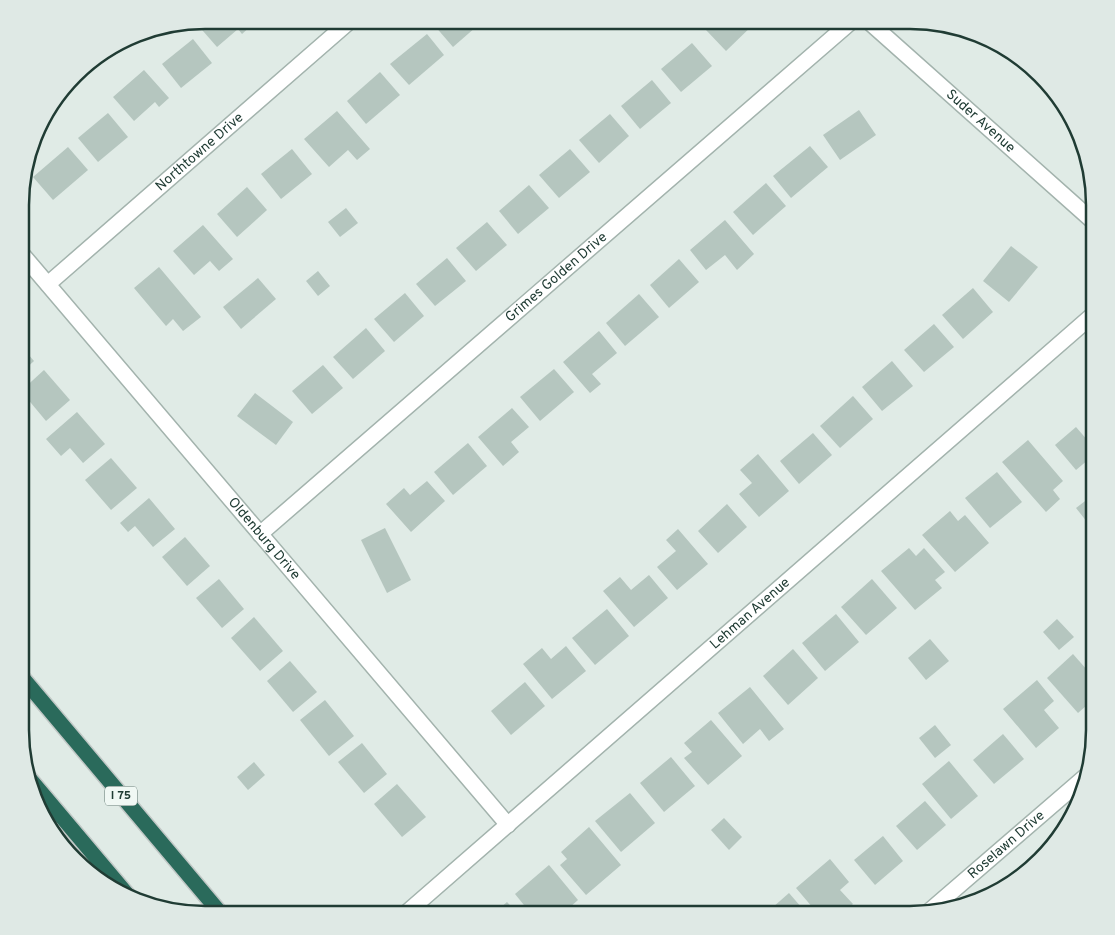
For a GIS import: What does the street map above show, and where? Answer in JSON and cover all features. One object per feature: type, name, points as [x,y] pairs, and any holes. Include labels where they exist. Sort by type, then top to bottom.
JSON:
[{"type":"highway","name":"I 75","points":[[29,687],[214,906]]},
{"type":"highway","points":[[39,790],[119,884]]},
{"type":"highway","points":[[41,794],[52,805]]},
{"type":"street","name":"Northtowne Drive","points":[[48,284],[340,29]]},
{"type":"street","name":"Grimes Golden Drive","points":[[260,534],[843,29]]},
{"type":"street","name":"Suder Avenue","points":[[877,29],[1086,216]]},
{"type":"street","name":"Oldenburg Drive","points":[[29,261],[508,825]]},
{"type":"street","name":"Lehman Avenue","points":[[414,906],[1086,321]]},
{"type":"street","name":"Roselawn Drive","points":[[937,904],[1078,783]]},
{"type":"building","points":[[201,29],[238,29],[217,47]]},
{"type":"building","points":[[238,29],[248,29],[242,34]]},
{"type":"building","points":[[437,29],[474,29],[453,47]]},
{"type":"building","points":[[707,29],[749,29],[726,51]]},
{"type":"building","points":[[427,34],[444,55],[409,85],[390,64]]},
{"type":"building","points":[[193,39],[212,63],[181,88],[162,64]]},
{"type":"building","points":[[692,43],[712,66],[681,92],[661,69]]},
{"type":"building","points":[[144,70],[169,98],[159,107],[155,102],[134,121],[113,97]]},
{"type":"building","points":[[380,72],[400,95],[366,124],[347,101]]},
{"type":"building","points":[[652,80],[671,103],[640,129],[621,106]]},
{"type":"building","points":[[859,110],[876,135],[840,160],[823,135]]},
{"type":"building","points":[[337,111],[370,149],[357,160],[348,150],[329,167],[304,139]]},
{"type":"building","points":[[108,113],[128,137],[98,162],[78,138]]},
{"type":"building","points":[[610,114],[629,136],[599,163],[579,140]]},
{"type":"building","points":[[810,146],[828,167],[791,198],[773,176]]},
{"type":"building","points":[[68,147],[88,170],[53,200],[33,177]]},
{"type":"building","points":[[292,149],[312,174],[281,199],[261,174]]},
{"type":"building","points":[[570,149],[590,172],[559,198],[539,175]]},
{"type":"building","points":[[766,183],[786,206],[753,235],[733,212]]},
{"type":"building","points":[[529,185],[549,208],[518,234],[499,211]]},
{"type":"building","points":[[247,187],[267,210],[237,237],[217,214]]},
{"type":"building","points":[[346,208],[358,223],[340,237],[328,222]]},
{"type":"building","points":[[725,220],[754,254],[737,270],[725,255],[706,270],[690,250]]},
{"type":"building","points":[[487,222],[507,245],[476,271],[456,248]]},
{"type":"building","points":[[203,225],[233,259],[219,271],[210,261],[194,275],[173,251]]},
{"type":"building","points":[[1011,246],[1038,267],[1009,302],[983,281]]},
{"type":"building","points":[[447,258],[466,281],[435,306],[416,284]]},
{"type":"building","points":[[679,259],[699,282],[669,308],[650,285]]},
{"type":"building","points":[[159,267],[201,317],[183,331],[173,319],[166,326],[134,288]]},
{"type":"building","points":[[318,271],[330,286],[318,296],[306,281]]},
{"type":"building","points":[[258,278],[276,299],[241,329],[223,307]]},
{"type":"building","points":[[973,288],[993,312],[963,339],[942,315]]},
{"type":"building","points":[[405,293],[424,316],[394,342],[374,319]]},
{"type":"building","points":[[639,294],[659,317],[625,346],[606,323]]},
{"type":"building","points":[[934,324],[954,347],[924,372],[904,350]]},
{"type":"building","points":[[366,328],[385,351],[353,379],[333,357]]},
{"type":"building","points":[[599,331],[617,353],[592,374],[601,384],[590,393],[563,362]]},
{"type":"building","points":[[29,355],[34,361],[29,366]]},
{"type":"building","points":[[892,361],[913,386],[882,411],[862,387]]},
{"type":"building","points":[[323,365],[343,388],[312,414],[292,391]]},
{"type":"building","points":[[554,369],[574,392],[540,421],[520,397]]},
{"type":"building","points":[[44,370],[70,400],[46,421],[29,401],[29,384]]},
{"type":"building","points":[[255,393],[293,422],[276,445],[237,416]]},
{"type":"building","points":[[853,396],[873,419],[840,448],[820,426]]},
{"type":"building","points":[[512,408],[529,427],[511,442],[519,452],[503,466],[478,437]]},
{"type":"building","points":[[77,412],[105,444],[83,463],[70,448],[61,456],[46,439]]},
{"type":"building","points":[[1076,427],[1086,439],[1086,462],[1076,470],[1055,445]]},
{"type":"building","points":[[813,433],[832,455],[799,484],[780,461]]},
{"type":"building","points":[[1028,440],[1063,481],[1053,490],[1060,499],[1046,512],[1002,462]]},
{"type":"building","points":[[468,443],[487,466],[453,495],[434,472]]},
{"type":"building","points":[[758,454],[789,491],[759,517],[739,494],[752,483],[740,470]]},
{"type":"building","points":[[111,458],[137,488],[111,510],[85,480]]},
{"type":"building","points":[[997,472],[1022,502],[990,528],[965,498]]},
{"type":"building","points":[[427,481],[445,501],[411,532],[386,504],[404,488],[410,495]]},
{"type":"building","points":[[149,498],[175,529],[153,547],[135,526],[128,532],[120,523]]},
{"type":"building","points":[[1086,500],[1086,521],[1076,508]]},
{"type":"building","points":[[727,504],[747,527],[718,553],[698,531]]},
{"type":"building","points":[[950,511],[958,521],[965,515],[989,543],[955,572],[922,535]]},
{"type":"building","points":[[385,528],[411,580],[387,593],[361,540]]},
{"type":"building","points":[[678,529],[708,564],[677,590],[657,567],[676,551],[666,540]]},
{"type":"building","points":[[185,537],[210,566],[187,586],[162,557]]},
{"type":"building","points":[[909,548],[916,556],[924,548],[945,572],[935,580],[942,588],[915,610],[881,571]]},
{"type":"building","points":[[649,575],[668,598],[634,627],[603,591],[620,577],[631,590]]},
{"type":"building","points":[[219,579],[244,609],[222,628],[196,598]]},
{"type":"building","points":[[872,579],[897,608],[866,635],[841,607]]},
{"type":"building","points":[[607,609],[629,636],[595,665],[572,638]]},
{"type":"building","points":[[836,614],[859,642],[825,671],[802,643]]},
{"type":"building","points":[[254,617],[283,651],[260,671],[231,638]]},
{"type":"building","points":[[1057,619],[1074,637],[1059,650],[1043,632]]},
{"type":"building","points":[[930,639],[949,661],[926,680],[908,658]]},
{"type":"building","points":[[566,646],[586,671],[552,699],[523,664],[542,648],[551,659]]},
{"type":"building","points":[[793,649],[818,678],[788,705],[763,676]]},
{"type":"building","points":[[1073,654],[1086,669],[1086,706],[1078,713],[1047,678]]},
{"type":"building","points":[[290,661],[317,692],[293,712],[267,681]]},
{"type":"building","points":[[1037,680],[1054,701],[1044,710],[1059,728],[1036,748],[1003,709]]},
{"type":"building","points":[[525,682],[545,706],[511,735],[491,711]]},
{"type":"building","points":[[750,687],[784,729],[769,741],[760,729],[743,744],[718,713]]},
{"type":"building","points":[[325,700],[354,736],[329,756],[300,720]]},
{"type":"building","points":[[711,720],[742,756],[708,785],[684,758],[692,752],[684,743]]},
{"type":"building","points":[[935,725],[951,745],[935,758],[919,738]]},
{"type":"building","points":[[1003,734],[1024,759],[994,784],[973,760]]},
{"type":"building","points":[[362,743],[387,774],[364,793],[338,762]]},
{"type":"building","points":[[671,757],[695,786],[664,812],[640,783]]},
{"type":"building","points":[[949,761],[978,796],[951,819],[922,784]]},
{"type":"building","points":[[254,762],[265,775],[248,790],[237,777]]},
{"type":"building","points":[[397,784],[426,817],[402,837],[374,804]]},
{"type":"building","points":[[630,793],[655,823],[621,852],[595,821]]},
{"type":"building","points":[[925,801],[946,825],[917,850],[896,826]]},
{"type":"building","points":[[724,818],[742,837],[729,850],[711,830]]},
{"type":"building","points":[[589,827],[621,865],[586,895],[560,865],[567,859],[561,852]]},
{"type":"building","points":[[883,836],[903,861],[875,885],[854,860]]},
{"type":"building","points":[[830,859],[849,882],[840,890],[853,904],[851,906],[811,906],[796,888]]},
{"type":"building","points":[[549,865],[578,900],[571,906],[525,906],[515,894]]},
{"type":"building","points":[[789,893],[800,906],[774,906]]},
{"type":"building","points":[[507,902],[511,906],[502,906]]}]
